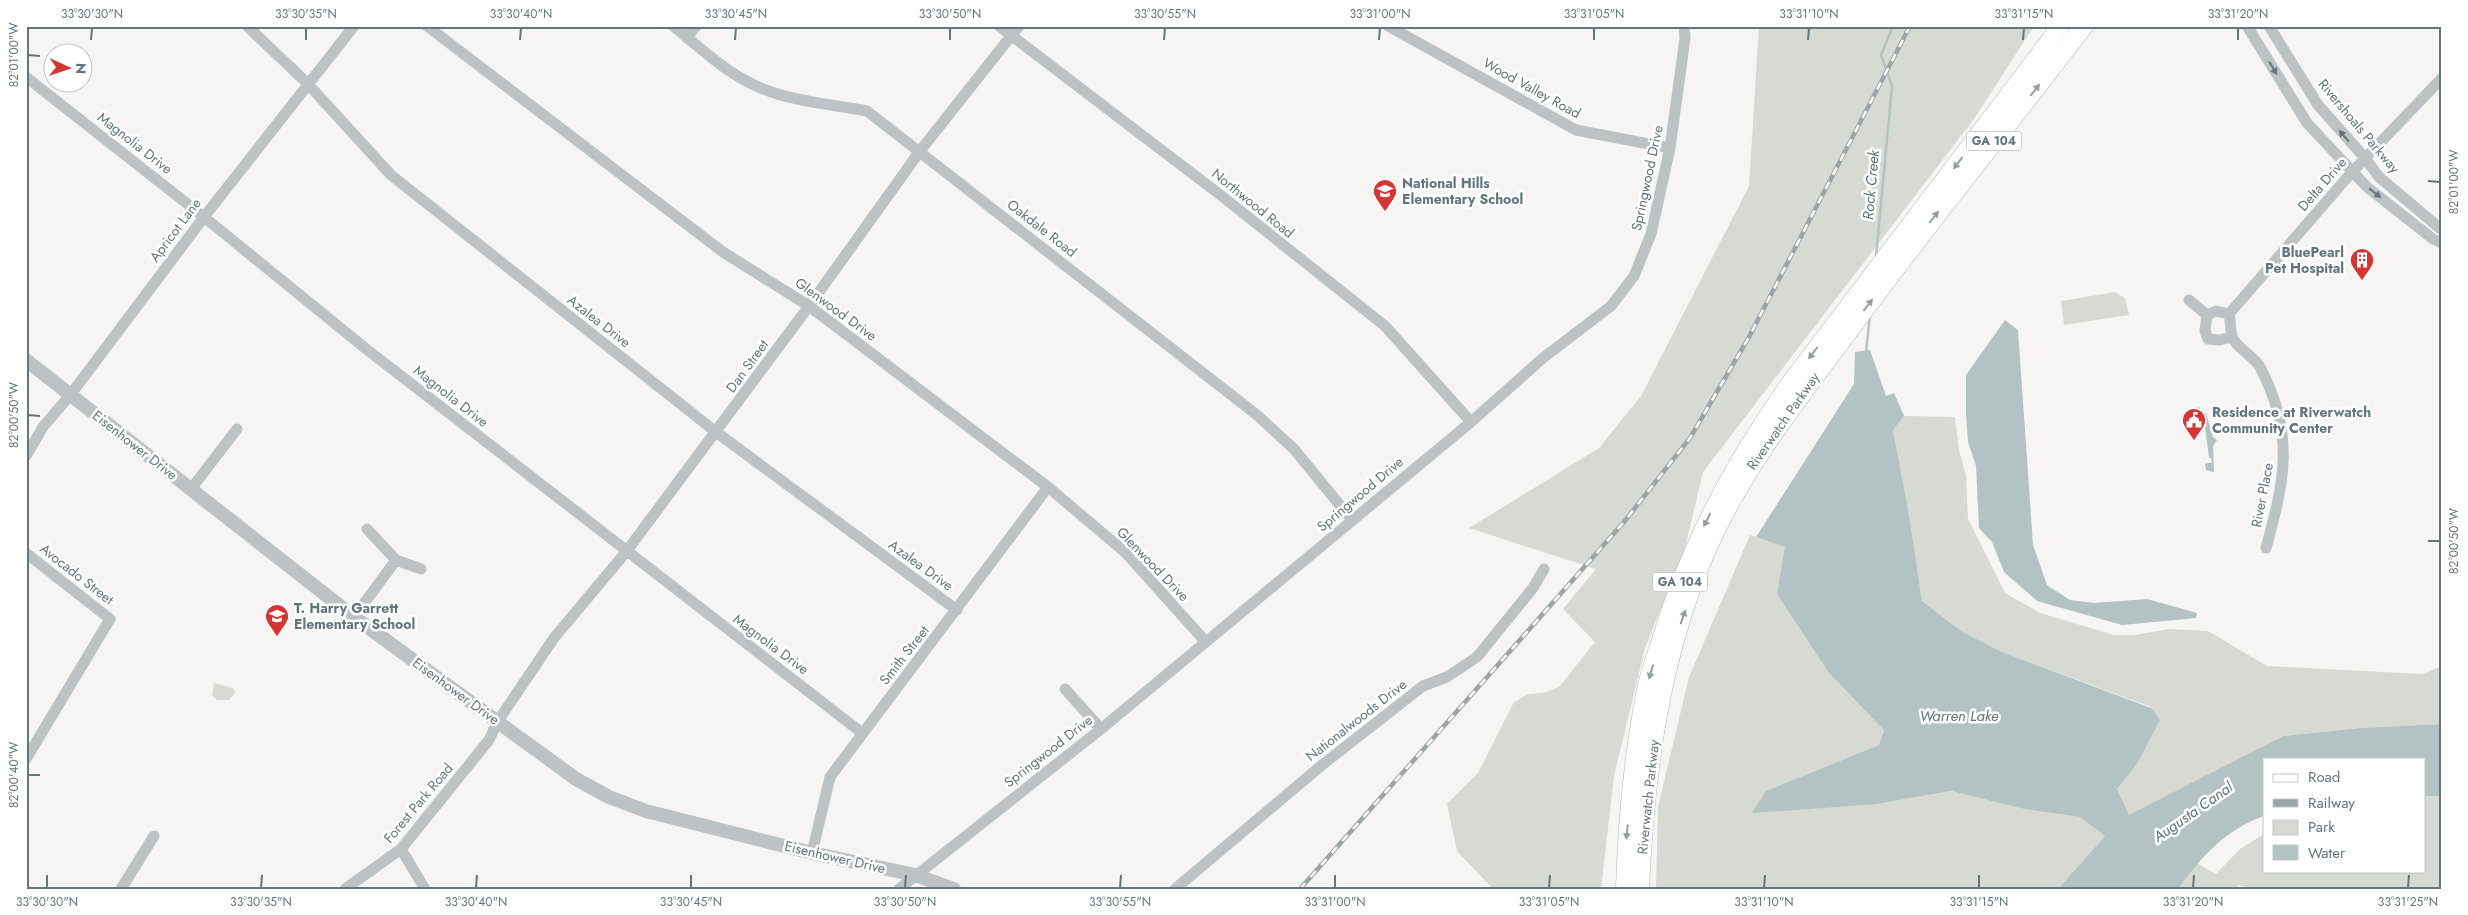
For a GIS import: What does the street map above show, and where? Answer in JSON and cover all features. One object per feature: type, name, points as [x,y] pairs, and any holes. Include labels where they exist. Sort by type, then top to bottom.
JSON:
[{"type":"main road","name":"Riverwatch Parkway","points":[[1625,889],[1626,841],[1635,758],[1646,689],[1685,567],[1706,522],[1758,428],[1904,232],[2062,26]]},
{"type":"main road","name":"Riverwatch Parkway","points":[[1640,889],[1643,822],[1652,747],[1664,685],[1679,629],[1705,554],[1734,493],[1805,386],[2084,26]]},
{"type":"main road","points":[[2050,71],[2095,26]]},
{"type":"street","name":"Azalea Drive","points":[[247,26],[307,83],[391,175],[716,432],[957,610]]},
{"type":"street","name":"Apricot Lane","points":[[26,456],[43,427],[71,394],[307,83],[354,26]]},
{"type":"street","name":"Glenwood Drive","points":[[426,26],[723,252],[810,306],[1048,487],[1126,552],[1205,641]]},
{"type":"street","name":"Oakdale Road","points":[[673,26],[717,62],[751,84],[792,97],[866,111],[920,151],[1256,415],[1294,449],[1352,520]]},
{"type":"street","points":[[687,38],[696,26]]},
{"type":"street","name":"Northwood Road","points":[[999,26],[1223,198],[1384,326],[1471,422]]},
{"type":"street","name":"Dan Street","points":[[498,721],[554,638],[626,552],[810,306],[920,151],[1019,26]]},
{"type":"street","name":"Wood Valley Road","points":[[1388,26],[1576,130],[1670,148]]},
{"type":"street","name":"Springwood Drive","points":[[899,889],[1101,729],[1471,422],[1543,358],[1611,306],[1634,276],[1652,234],[1670,148],[1685,38],[1684,26]]},
{"type":"street","points":[[2248,26],[2307,123],[2367,188],[2433,240],[2442,243]]},
{"type":"street","name":"Rivershoals Parkway","points":[[2269,26],[2318,105],[2365,158],[2378,177],[2442,230]]},
{"type":"street","name":"Magnolia Drive","points":[[26,77],[204,217],[364,348],[862,733]]},
{"type":"street","name":"Delta Drive","points":[[2229,314],[2352,172],[2442,78]]},
{"type":"street","points":[[2189,300],[2208,315]]},
{"type":"street","points":[[2216,311],[2229,314],[2232,337],[2220,340],[2208,339],[2205,331],[2208,315],[2216,311]]},
{"type":"street","name":"River Place","points":[[2232,337],[2258,364],[2270,387],[2281,424],[2284,454],[2283,482],[2266,548]]},
{"type":"street","name":"Eisenhower Drive","points":[[26,360],[354,617],[576,778],[609,797],[646,811],[812,853],[915,875],[954,889]]},
{"type":"street","points":[[192,489],[237,428]]},
{"type":"street","name":"Smith Street","points":[[812,853],[830,777],[1048,487]]},
{"type":"street","points":[[367,529],[396,560],[420,569]]},
{"type":"street","name":"Avocado Street","points":[[26,552],[110,619],[26,759]]},
{"type":"street","points":[[354,617],[396,560]]},
{"type":"street","name":"Nationalwoods Drive","points":[[1175,889],[1322,765],[1423,686],[1447,677],[1477,657],[1533,588],[1544,569]]},
{"type":"street","points":[[1064,689],[1101,729]]},
{"type":"street","name":"Forest Park Road","points":[[345,889],[401,849],[489,740],[498,721]]},
{"type":"street","points":[[121,889],[154,836]]},
{"type":"street","points":[[401,849],[425,889]]},
{"type":"green space","points":[[1759,26],[2034,26],[1974,119],[1703,472],[1684,552],[1645,648],[1614,776],[1601,889],[1493,889],[1457,851],[1447,804],[1478,773],[1514,702],[1528,694],[1543,693],[1559,687],[1595,642],[1563,609],[1596,569],[1469,528],[1599,448],[1641,396],[1749,186]]},
{"type":"green space","points":[[2115,292],[2125,298],[2129,315],[2064,325],[2061,301]]},
{"type":"green space","points":[[1904,416],[1955,417],[1959,450],[1966,476],[1968,519],[2005,593],[2040,613],[2114,635],[2135,635],[2169,629],[2208,631],[2267,666],[2422,674],[2442,666],[2442,724],[2360,728],[2283,736],[2129,816],[2117,789],[2137,764],[2151,707],[2002,652],[1961,631],[1922,601],[1909,514],[1893,430]]},
{"type":"green space","points":[[1750,535],[1786,547],[1829,673],[1884,729],[1879,745],[1766,791],[1877,804],[1951,791],[2024,809],[2080,817],[2105,836],[2058,889],[1656,889],[1658,807],[1689,677]]},
{"type":"green space","points":[[214,683],[233,688],[235,693],[229,700],[217,700],[212,695]]},
{"type":"green space","points":[[2426,796],[2442,796],[2442,889],[2252,889],[2238,885],[2238,889],[2178,889],[2196,863],[2216,874],[2240,849],[2263,835],[2263,872],[2426,872]]},
{"type":"water","points":[[2005,320],[2018,330],[2033,545],[2047,585],[2070,600],[2094,603],[2147,599],[2197,613],[2196,618],[2122,625],[2037,601],[2004,572],[1992,542],[1979,528],[1976,466],[1968,442],[1966,375]]},
{"type":"water","name":"Warren Lake","points":[[1870,350],[1886,396],[1894,393],[1904,416],[1893,430],[1909,514],[1922,601],[1961,631],[2002,652],[2151,708],[2160,720],[2137,764],[2117,789],[2129,815],[2283,736],[2360,728],[2442,724],[2442,796],[2426,796],[2426,758],[2263,758],[2263,816],[2237,829],[2215,845],[2178,889],[2058,889],[2105,836],[2080,817],[2024,809],[1951,791],[1877,804],[1752,813],[1766,791],[1879,745],[1884,730],[1829,673],[1777,594],[1785,547],[1756,537],[1854,384],[1855,352]]},
{"type":"water","points":[[2199,407],[2202,415],[2206,413],[2213,437],[2217,440],[2213,446],[2214,472],[2206,470],[2205,464],[2212,462],[2211,458],[2209,458],[2206,423],[2195,424],[2193,410]]},
{"type":"waterway","name":"Rock Creek","points":[[1876,257],[1892,86],[1881,55],[1893,26]]},
{"type":"waterway","name":"Rock Creek","points":[[1866,352],[1870,315]]},
{"type":"railway","points":[[1300,889],[1624,522],[1690,438],[1749,337],[1910,26]]},
{"type":"place","name":"National Hills Elementary School","points":[[1385,212]]},
{"type":"place","name":"BluePearl Pet Hospital","points":[[2362,281]]},
{"type":"place","name":"Residence at Riverwatch Community Center","points":[[2194,441]]},
{"type":"place","name":"T. Harry Garrett Elementary School","points":[[277,637]]},
{"type":"water label","name":"Augusta Canal","points":[[2193,812]]}]
